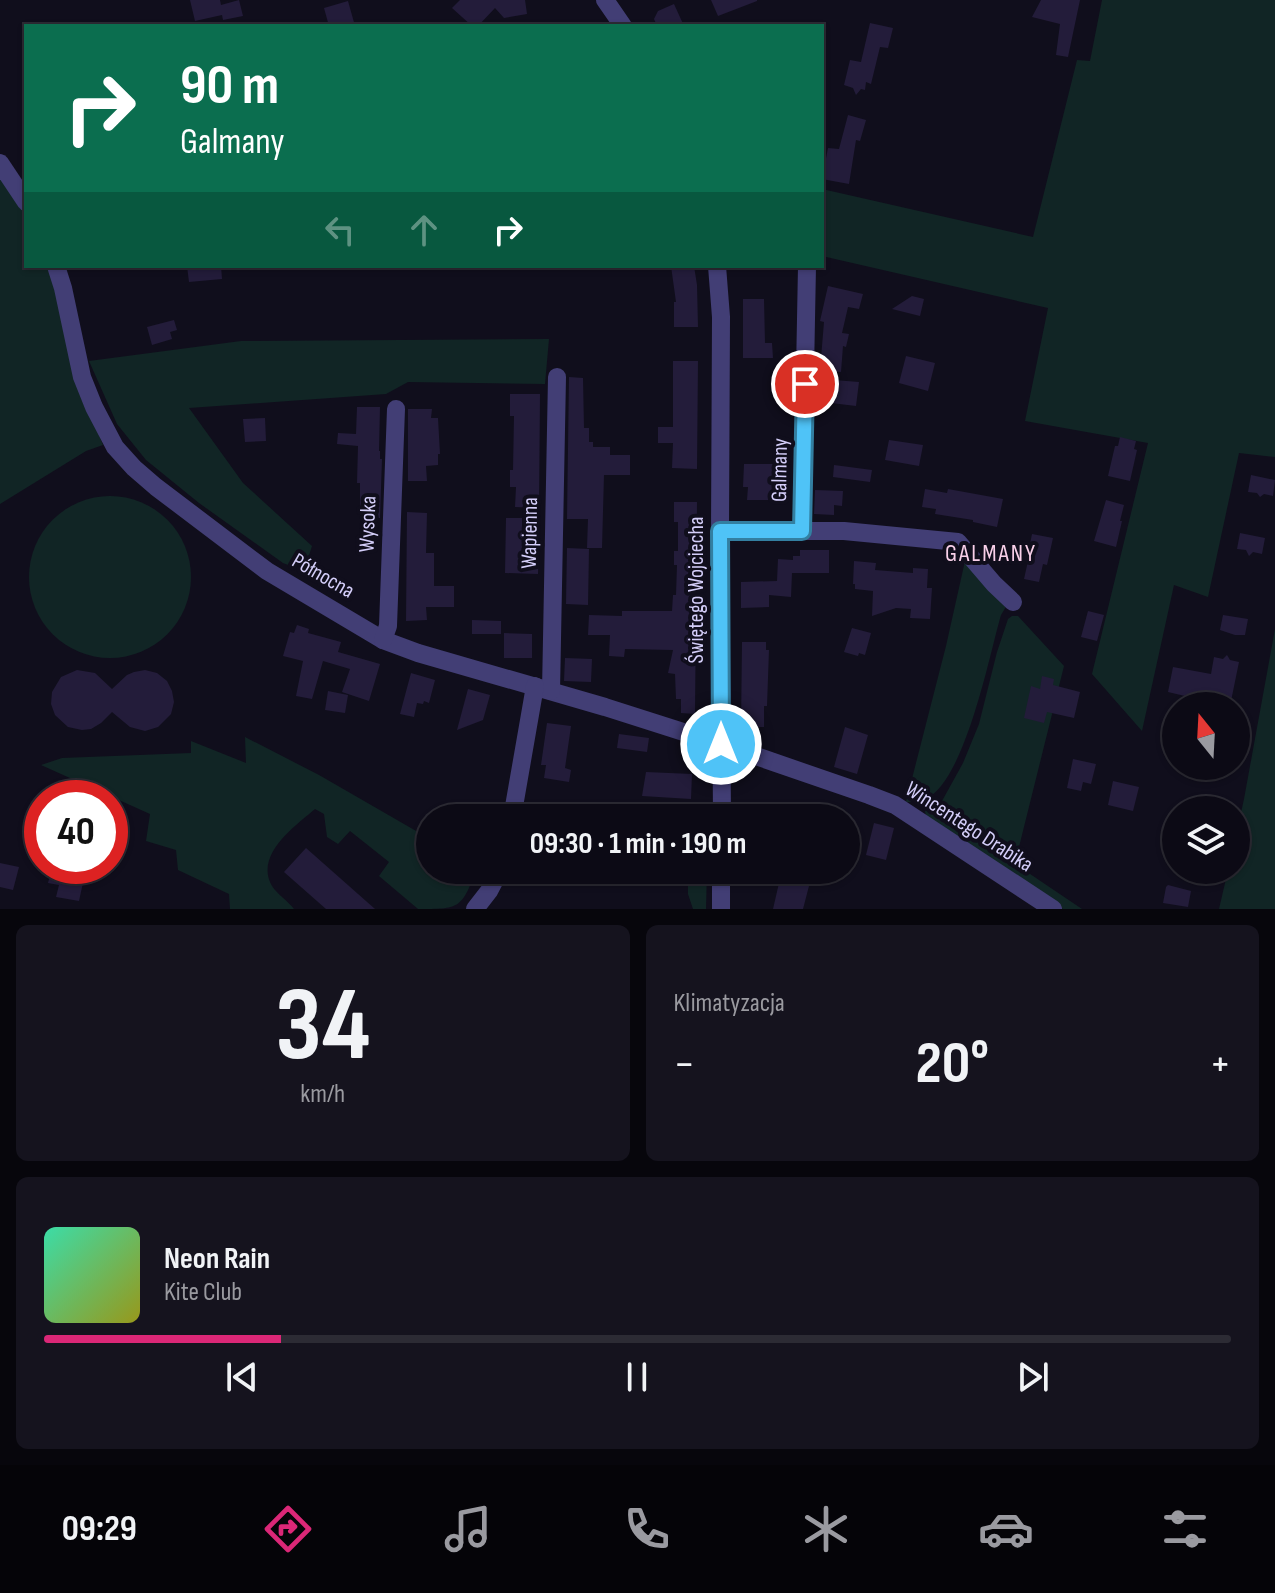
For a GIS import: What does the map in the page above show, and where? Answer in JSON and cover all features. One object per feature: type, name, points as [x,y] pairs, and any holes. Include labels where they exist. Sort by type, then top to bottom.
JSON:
[{"type":"street","points":[[0,163],[24,199]]},
{"type":"street","name":"Północna","points":[[57,268],[82,377],[115,447],[156,487],[267,571],[383,640],[721,744]]},
{"type":"street","name":"Świętego Wojciecha","points":[[717,268],[721,317],[722,804]]},
{"type":"street","name":"Galmany","points":[[802,531],[807,268]]},
{"type":"street","name":"Wapienna","points":[[515,804],[543,688],[557,377]]},
{"type":"street","name":"Wysoka","points":[[383,640],[388,626],[396,409]]},
{"type":"street","name":"Galmany","points":[[720,531],[844,531],[958,542],[1013,602]]},
{"type":"street","name":"Wincentego Drabika","points":[[721,744],[895,805],[1053,909]]},
{"type":"street","points":[[475,909],[493,884]]},
{"type":"street","points":[[721,884],[721,909]]},
{"type":"green space","points":[[1102,0],[1275,0],[1275,457],[1239,453],[1208,597],[1174,585],[1142,731],[1092,674],[1148,443],[1025,421],[1048,308],[824,256],[824,189],[1033,237],[1077,60],[1090,61]]},
{"type":"green space","points":[[0,171],[24,208],[24,268],[53,268],[81,389],[103,445],[86,451],[0,504]]},
{"type":"green space","points":[[549,339],[545,384],[408,382],[386,394],[189,408],[243,483],[312,546],[304,571],[283,563],[199,503],[146,460],[117,424],[89,361],[241,341]]},
{"type":"green space","points":[[110,496],[141,502],[167,520],[185,546],[191,577],[185,608],[167,634],[141,652],[110,658],[79,652],[53,634],[35,608],[29,577],[35,546],[53,520],[79,502]]},
{"type":"green space","points":[[965,561],[1007,605],[1001,615],[973,716],[952,770],[939,789],[924,800],[906,802],[946,646]]},
{"type":"green space","points":[[1018,616],[1064,666],[1018,851],[976,830],[942,801],[963,763],[979,724],[997,652],[1008,619]]},
{"type":"green space","points":[[1275,629],[1275,909],[1219,909],[1225,884],[1250,884],[1250,796],[1245,796],[1250,780]]},
{"type":"green space","points":[[245,737],[416,831],[416,884],[471,884],[467,893],[451,907],[418,909],[379,876],[389,862],[350,831],[338,844],[327,837],[324,814],[315,809],[279,842],[268,863],[272,886],[294,909],[230,909],[229,894],[178,870],[176,850],[146,841],[150,814],[128,804],[128,780],[74,780],[41,765],[62,758],[191,753],[191,741],[246,763]]},
{"type":"green space","points":[[928,807],[943,811],[972,835],[1082,909],[1063,909],[999,867],[926,817]]},
{"type":"green space","points":[[688,884],[707,884],[706,909],[693,909]]},
{"type":"building","points":[[190,0],[220,0],[221,5],[239,0],[243,16],[223,20],[222,15],[195,21]]},
{"type":"building","points":[[460,0],[525,0],[527,14],[504,18],[495,8],[480,24],[470,24],[452,8]]},
{"type":"building","points":[[711,0],[757,0],[757,1],[718,16]]},
{"type":"building","points":[[1041,0],[1080,0],[1068,57],[1056,55],[1060,24],[1032,17]]},
{"type":"building","points":[[348,1],[354,24],[328,24],[324,8]]},
{"type":"building","points":[[674,4],[683,24],[656,24],[654,19],[658,11]]},
{"type":"building","points":[[870,23],[893,28],[888,48],[880,47],[871,84],[866,82],[865,90],[861,89],[856,95],[853,88],[844,85],[850,60],[861,62]]},
{"type":"building","points":[[848,115],[866,120],[860,141],[856,140],[849,184],[824,179],[828,148],[839,149]]},
{"type":"building","points":[[187,268],[221,268],[222,279],[189,282]]},
{"type":"building","points":[[671,268],[694,268],[698,327],[674,327],[676,302]]},
{"type":"building","points":[[828,286],[863,294],[859,309],[848,307],[842,333],[849,334],[846,347],[843,346],[841,372],[820,370],[824,322],[820,321]]},
{"type":"building","points":[[912,296],[924,299],[920,316],[892,309]]},
{"type":"building","points":[[743,299],[764,299],[765,343],[772,343],[773,358],[743,358]]},
{"type":"building","points":[[174,320],[177,330],[170,332],[172,339],[152,345],[147,327]]},
{"type":"building","points":[[906,356],[935,363],[928,391],[899,383]]},
{"type":"building","points":[[673,361],[698,361],[697,469],[672,468],[673,443],[658,443],[658,427],[673,427]]},
{"type":"building","points":[[569,377],[583,378],[584,428],[589,428],[589,442],[593,442],[593,447],[610,447],[610,455],[630,455],[630,475],[604,475],[602,548],[587,548],[588,519],[567,519]]},
{"type":"building","points":[[834,380],[859,382],[856,406],[831,403]]},
{"type":"building","points":[[510,394],[540,394],[539,508],[515,507],[516,487],[510,487],[514,416],[510,416]]},
{"type":"building","points":[[357,407],[380,407],[380,518],[366,518],[366,514],[360,514],[358,446],[337,444],[338,433],[356,434]]},
{"type":"building","points":[[408,409],[432,409],[431,418],[438,418],[440,454],[438,465],[426,466],[427,481],[408,481]]},
{"type":"building","points":[[265,418],[266,441],[245,442],[243,419]]},
{"type":"building","points":[[1120,437],[1136,441],[1130,481],[1108,476]]},
{"type":"building","points":[[889,440],[923,445],[919,466],[885,460]]},
{"type":"building","points":[[744,464],[774,464],[772,500],[747,500],[748,487],[743,487]]},
{"type":"building","points":[[834,465],[872,470],[870,482],[833,477]]},
{"type":"building","points":[[1251,475],[1275,480],[1273,496],[1264,494],[1260,497],[1257,493],[1248,492]]},
{"type":"building","points":[[925,489],[947,493],[948,489],[1003,499],[997,527],[935,514],[936,509],[922,507]]},
{"type":"building","points":[[815,490],[843,491],[842,506],[834,505],[834,515],[814,514]]},
{"type":"building","points":[[1106,500],[1124,505],[1116,547],[1094,541]]},
{"type":"building","points":[[674,502],[697,502],[695,714],[681,713],[681,699],[676,699],[675,674],[668,673],[673,650],[625,649],[624,657],[609,656],[610,635],[588,635],[589,615],[622,616],[622,611],[672,611],[677,565],[674,565],[674,551],[678,551]]},
{"type":"building","points":[[407,512],[427,513],[426,553],[434,553],[434,586],[454,586],[454,607],[426,607],[427,620],[406,621]]},
{"type":"building","points":[[506,518],[522,518],[522,534],[539,535],[538,574],[505,573]]},
{"type":"building","points":[[1240,533],[1265,538],[1262,554],[1253,552],[1249,556],[1246,550],[1237,549]]},
{"type":"building","points":[[1032,534],[1053,538],[1047,565],[1043,564],[1039,582],[1024,579],[1028,561],[1023,560]]},
{"type":"building","points":[[567,548],[589,549],[588,605],[566,604]]},
{"type":"building","points":[[800,550],[829,550],[829,573],[792,573],[791,597],[769,595],[769,607],[741,608],[741,582],[777,581],[778,559],[793,560],[793,556],[800,556]]},
{"type":"building","points":[[854,561],[876,563],[875,570],[913,573],[913,568],[928,569],[927,588],[932,588],[930,619],[910,618],[911,609],[896,608],[872,616],[873,591],[855,589]]},
{"type":"building","points":[[1088,611],[1104,615],[1097,641],[1081,637]]},
{"type":"building","points":[[1223,615],[1248,619],[1245,635],[1220,630]]},
{"type":"building","points":[[472,620],[501,621],[501,634],[472,634]]},
{"type":"building","points":[[297,625],[309,629],[308,633],[341,642],[338,652],[380,664],[369,701],[342,692],[350,669],[323,661],[312,699],[296,696],[303,661],[283,656],[290,632],[294,633]]},
{"type":"building","points":[[852,628],[871,633],[865,655],[844,652]]},
{"type":"building","points":[[504,633],[532,634],[532,658],[504,658]]},
{"type":"building","points":[[742,642],[766,642],[766,650],[769,650],[764,727],[741,727]]},
{"type":"building","points":[[1227,655],[1230,660],[1239,662],[1233,692],[1168,692],[1173,667],[1211,674],[1214,657],[1223,659]]},
{"type":"building","points":[[565,658],[592,659],[591,682],[564,681]]},
{"type":"building","points":[[77,670],[95,673],[112,689],[134,672],[145,670],[157,673],[167,681],[172,691],[174,702],[171,714],[158,727],[145,731],[130,727],[112,712],[91,729],[68,727],[55,715],[51,704],[52,692],[61,677]]},
{"type":"building","points":[[411,673],[435,680],[429,703],[417,703],[414,717],[400,714]]},
{"type":"building","points":[[1042,676],[1054,679],[1053,685],[1080,692],[1074,718],[1047,712],[1044,723],[1024,718],[1031,686],[1040,689]]},
{"type":"building","points":[[468,689],[490,695],[483,720],[457,730]]},
{"type":"building","points":[[328,691],[348,695],[345,713],[325,710]]},
{"type":"building","points":[[547,723],[571,726],[565,768],[571,770],[569,782],[544,778],[546,765],[541,765]]},
{"type":"building","points":[[845,727],[868,735],[857,774],[834,767]]},
{"type":"building","points":[[619,734],[649,738],[647,752],[617,748]]},
{"type":"building","points":[[1073,759],[1096,764],[1091,784],[1083,782],[1081,791],[1067,788]]},
{"type":"building","points":[[646,772],[692,774],[691,799],[642,796]]},
{"type":"building","points":[[1113,781],[1139,787],[1133,811],[1108,805]]},
{"type":"building","points":[[874,823],[894,828],[886,860],[866,855]]},
{"type":"building","points":[[306,848],[375,909],[326,909],[284,872]]},
{"type":"building","points":[[0,863],[19,867],[13,890],[0,887]]},
{"type":"building","points":[[54,884],[83,884],[79,901],[56,897],[59,885]]},
{"type":"building","points":[[779,884],[809,886],[803,909],[773,909]]},
{"type":"building","points":[[1168,885],[1191,891],[1188,907],[1163,903]]},
{"type":"district","name":"GALMANY","points":[[991,553]]},
{"type":"route","points":[[721,744],[720,531],[802,531],[805,384]]}]
